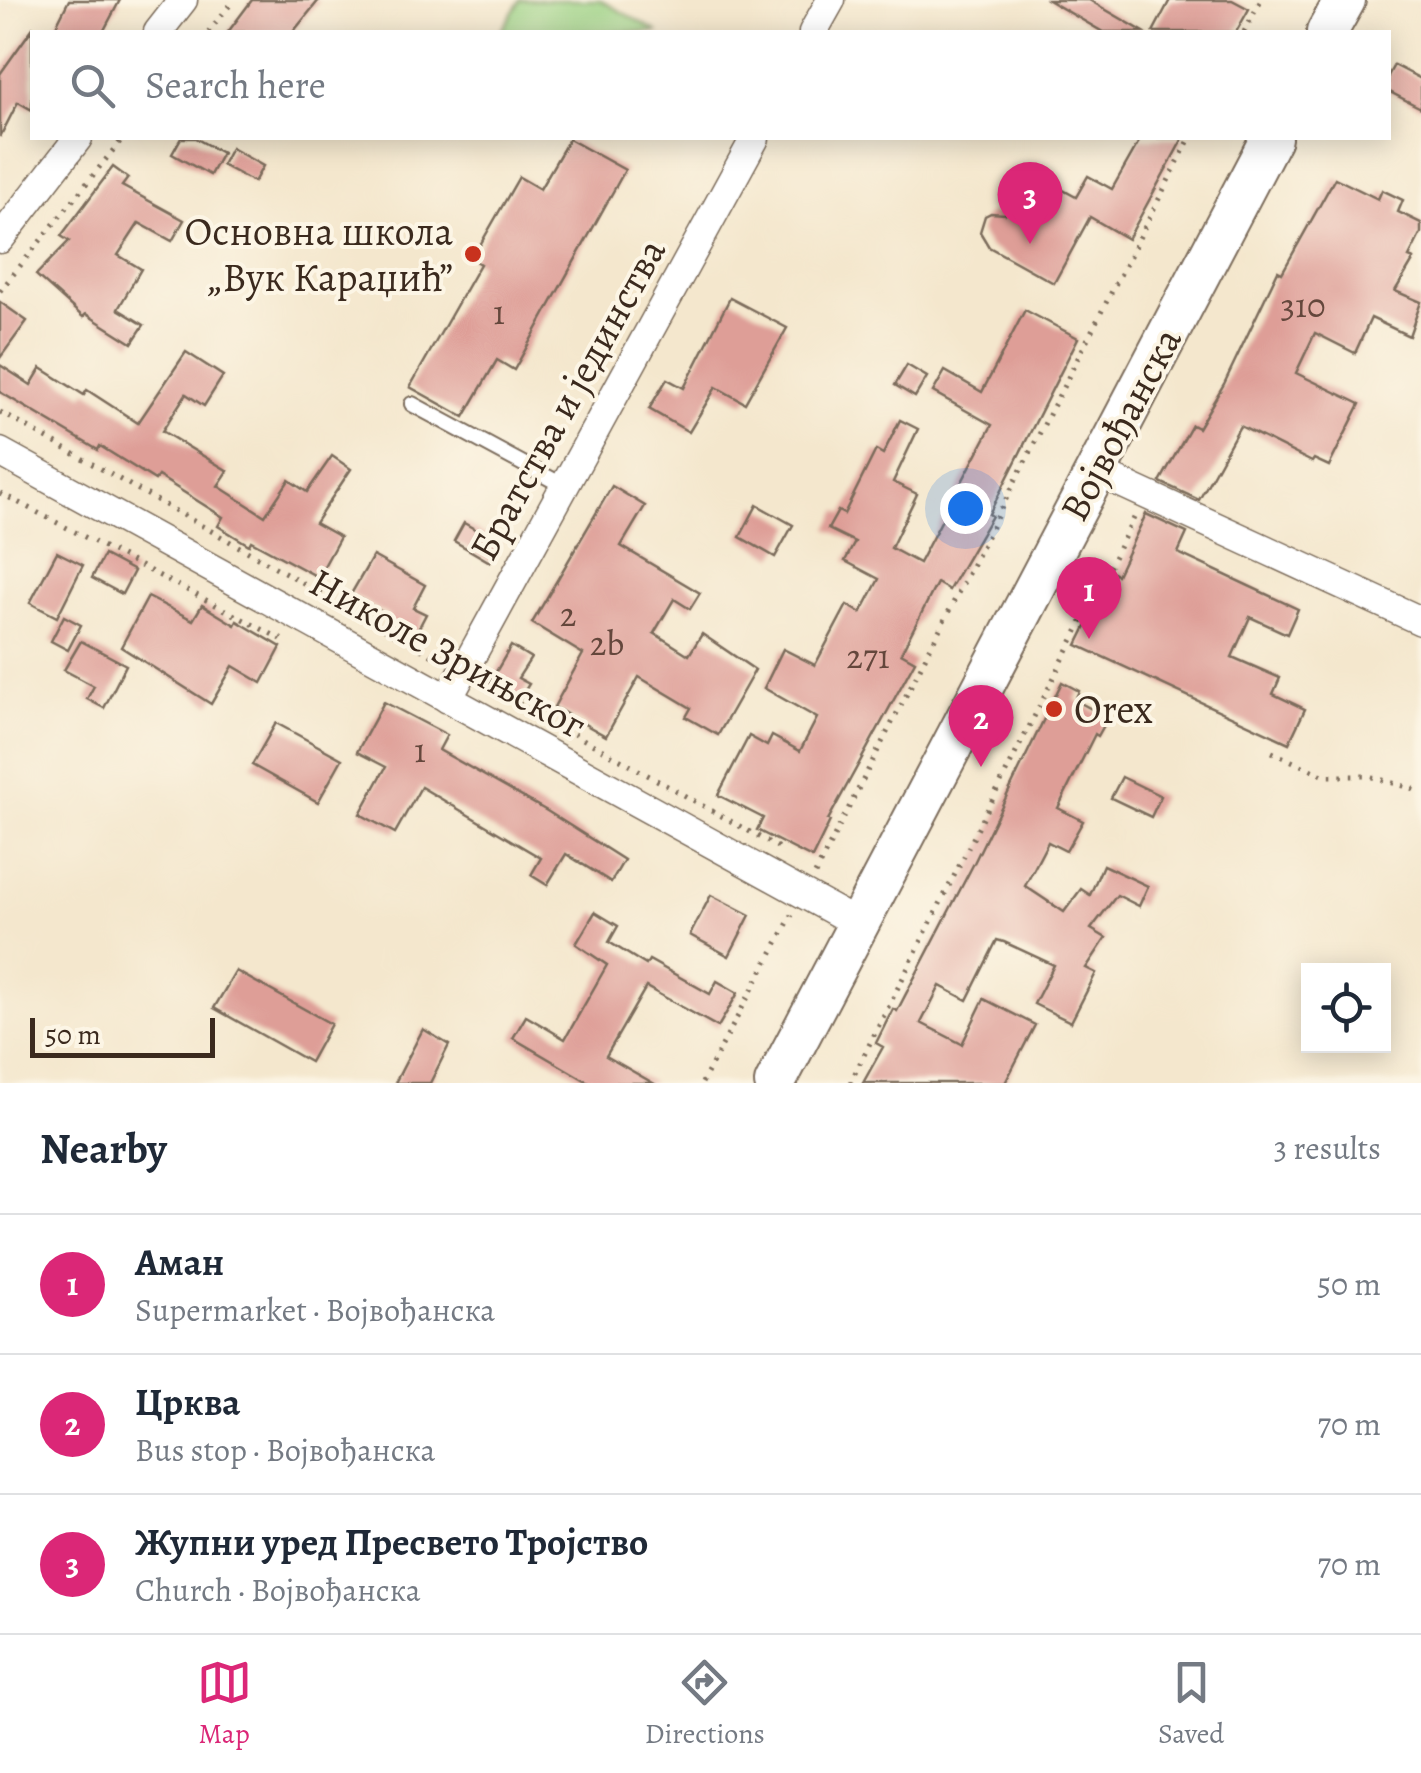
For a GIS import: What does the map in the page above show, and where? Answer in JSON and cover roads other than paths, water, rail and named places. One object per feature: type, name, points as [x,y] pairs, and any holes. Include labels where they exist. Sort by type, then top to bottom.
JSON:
[{"type":"main road","points":[[1328,30],[1345,0]]},
{"type":"main road","name":"Војвођанска","points":[[775,1083],[1270,140]]},
{"type":"street","points":[[160,30],[183,0]]},
{"type":"street","points":[[814,30],[831,0]]},
{"type":"street","points":[[0,239],[76,140]]},
{"type":"street","name":"Братства и јединства","points":[[448,699],[754,140]]},
{"type":"street","name":"Николе Зрињског","points":[[0,452],[858,924]]},
{"type":"street","points":[[1095,471],[1421,621]]},
{"type":"lane","points":[[412,404],[564,486]]},
{"type":"place","name":"Жупни уред Пресвето Тројство","points":[[1030,244]]},
{"type":"place","name":"Основна школа „Вук Караџић”","points":[[473,254]]},
{"type":"place","name":"Аман","points":[[1089,639]]},
{"type":"place","name":"Orex","points":[[1054,709]]},
{"type":"place","name":"Црква","points":[[981,767]]}]
